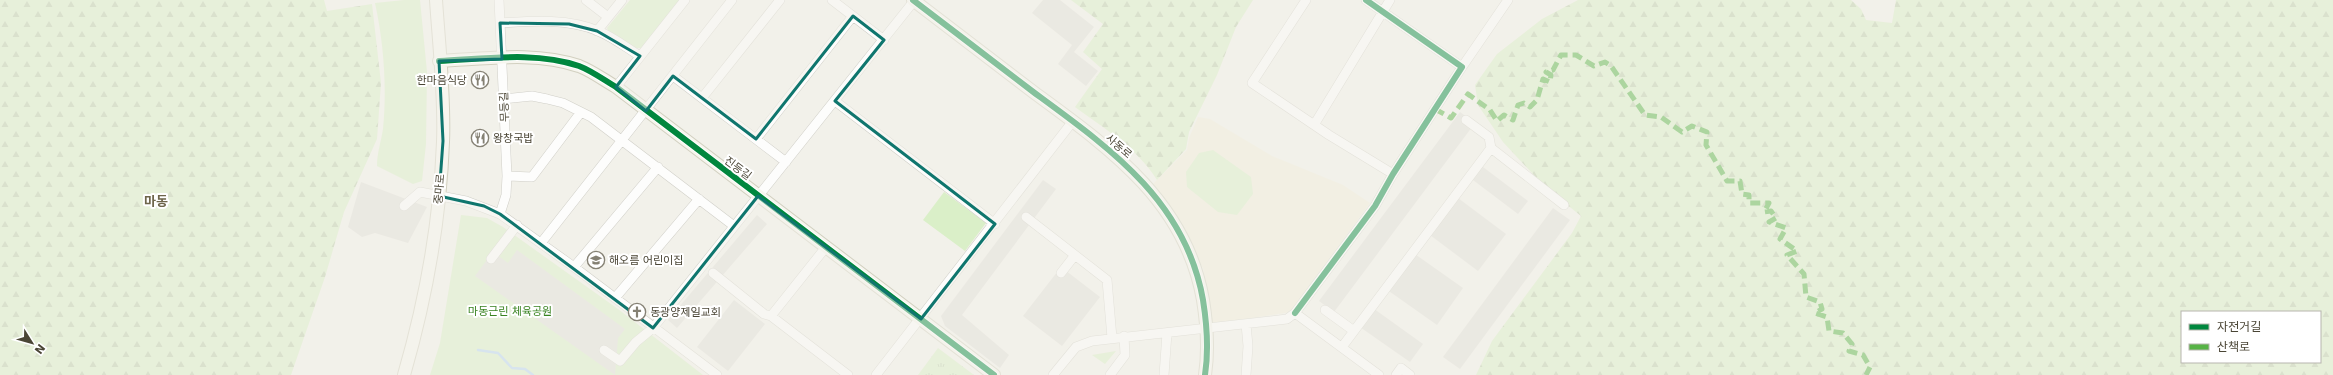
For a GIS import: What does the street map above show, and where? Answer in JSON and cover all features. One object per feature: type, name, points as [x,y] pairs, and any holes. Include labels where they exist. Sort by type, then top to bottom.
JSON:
[{"type":"street","name":"중마로","points":[[404,375],[418,326],[433,255],[439,196],[443,141],[436,0]]},
{"type":"street","name":"무등길","points":[[499,0],[507,176],[506,195],[500,214]]},
{"type":"street","points":[[586,0],[608,17]]},
{"type":"street","points":[[598,31],[622,0]]},
{"type":"street","points":[[616,87],[685,0]]},
{"type":"street","points":[[541,243],[732,0]]},
{"type":"street","points":[[702,98],[780,0]]},
{"type":"street","points":[[832,0],[884,40]]},
{"type":"street","points":[[604,350],[620,361],[636,342],[653,328],[884,40],[914,0]]},
{"type":"street","name":"사동로","points":[[914,0],[1073,121],[1128,167],[1169,214],[1198,274],[1208,329],[1205,375]]},
{"type":"street","points":[[1306,0],[1252,82],[1314,125],[1392,174]]},
{"type":"street","points":[[1366,0],[1462,67]]},
{"type":"street","points":[[1314,125],[1390,0]]},
{"type":"street","points":[[1053,375],[1076,347],[1092,341],[1124,336],[1208,329],[1287,319],[1295,312],[1375,206],[1392,174],[1508,0]]},
{"type":"street","points":[[756,139],[852,16]]},
{"type":"street","points":[[500,23],[536,21],[569,24],[598,31],[640,56]]},
{"type":"street","name":"진등길","points":[[439,61],[537,58],[558,61],[580,67],[616,87],[994,375]]},
{"type":"street","points":[[673,76],[786,162]]},
{"type":"street","points":[[504,99],[532,96],[563,103],[582,112],[734,226]]},
{"type":"street","points":[[835,101],[995,224]]},
{"type":"street","points":[[507,176],[532,177],[582,112]]},
{"type":"street","points":[[1466,120],[1489,137],[1491,148],[1564,205]]},
{"type":"street","points":[[876,375],[995,224],[1073,121]]},
{"type":"street","points":[[1342,347],[1491,148]]},
{"type":"street","points":[[574,267],[658,168]]},
{"type":"street","points":[[404,206],[420,192],[484,206],[500,214],[574,267],[716,375]]},
{"type":"street","points":[[615,298],[699,199]]},
{"type":"street","points":[[1026,217],[1107,280],[1112,338]]},
{"type":"street","points":[[491,259],[517,225]]},
{"type":"street","points":[[771,316],[826,247]]},
{"type":"street","points":[[1061,273],[1075,256]]},
{"type":"street","points":[[713,273],[764,314],[771,316],[848,375]]},
{"type":"street","points":[[1325,310],[1354,331]]},
{"type":"street","points":[[1295,312],[1379,375]]},
{"type":"street","points":[[1246,324],[1248,346],[1246,375]]},
{"type":"street","points":[[1164,375],[1167,332]]},
{"type":"street","points":[[1110,375],[1125,355],[1124,336]]},
{"type":"street","points":[[1396,375],[1401,368],[1410,375]]},
{"type":"highlighted area","points":[[853,16],[884,40],[835,101],[995,224],[921,319],[758,196],[653,328],[500,214],[484,206],[439,196],[443,141],[439,61],[502,59],[500,23],[569,24],[597,31],[640,56],[616,87],[646,111],[673,76],[756,139]]},
{"type":"shaded area","points":[[1043,0],[1060,0],[1094,27],[1074,52],[1098,71],[1086,86],[1058,64],[1072,45],[1032,13]]},
{"type":"shaded area","points":[[1460,112],[1475,123],[1334,312],[1319,301]]},
{"type":"shaded area","points":[[1198,117],[1210,119],[1272,156],[1343,185],[1370,203],[1291,312],[1212,324],[1203,268],[1152,185],[1187,150],[1189,138]]},
{"type":"shaded area","points":[[1479,164],[1528,201],[1518,214],[1469,177]]},
{"type":"shaded area","points":[[1043,180],[1056,189],[962,315],[1009,355],[1000,368],[945,326],[941,316]]},
{"type":"shaded area","points":[[361,182],[427,207],[408,243],[375,233],[362,237],[348,227]]},
{"type":"shaded area","points":[[1454,195],[1506,234],[1478,271],[1426,232]]},
{"type":"shaded area","points":[[1553,208],[1570,220],[1460,369],[1443,357]]},
{"type":"shaded area","points":[[757,215],[767,224],[677,328],[668,320]]},
{"type":"shaded area","points":[[517,250],[625,329],[618,338],[615,375],[475,276],[493,252],[508,263]]},
{"type":"shaded area","points":[[1412,252],[1463,288],[1437,325],[1386,289]]},
{"type":"shaded area","points":[[1061,267],[1100,297],[1062,346],[1023,316]]},
{"type":"shaded area","points":[[734,300],[765,324],[728,371],[697,347]]},
{"type":"shaded area","points":[[1370,306],[1423,344],[1410,362],[1357,325]]},
{"type":"green space","points":[[0,0],[324,0],[327,11],[372,4],[381,83],[377,139],[344,212],[325,277],[291,375],[0,375]]},
{"type":"green space","points":[[420,0],[427,72],[426,144],[422,181],[413,184],[377,166],[378,152],[383,129],[385,82],[381,34],[375,3]]},
{"type":"green space","points":[[630,0],[680,0],[642,48],[636,48],[609,33],[607,28]]},
{"type":"green space","points":[[1071,0],[1253,0],[1236,27],[1217,75],[1189,132],[1186,149],[1157,180],[1140,158],[1120,140],[1075,107],[1102,69],[1083,52],[1103,24]]},
{"type":"green space","points":[[1578,0],[1851,0],[1861,9],[1866,20],[1892,23],[1896,0],[2333,0],[2333,375],[1476,375],[1492,341],[1572,233],[1581,216],[1545,187],[1503,142],[1478,105],[1475,85],[1497,54],[1542,19]]},
{"type":"green space","points":[[1213,150],[1251,177],[1253,194],[1237,215],[1218,212],[1187,187],[1186,172],[1199,153]]},
{"type":"green space","points":[[944,192],[986,223],[965,251],[923,220]]},
{"type":"green space","name":"마동근린 체육공원","points":[[461,215],[487,218],[503,227],[618,309],[703,375],[430,375],[440,343]]},
{"type":"green space","points":[[938,348],[974,375],[918,375]]},
{"type":"green space","points":[[1116,351],[1105,364],[1092,355]]},
{"type":"waterway","points":[[478,350],[498,353],[512,368],[525,369],[533,375]]},
{"type":"marked path","points":[[1435,109],[1451,118],[1468,94],[1490,110],[1497,121],[1504,115],[1513,120],[1518,105],[1524,103],[1530,107],[1537,100],[1543,79],[1550,82],[1551,75],[1546,72],[1553,70],[1561,55],[1576,55],[1594,66],[1605,62],[1611,66],[1645,115],[1661,117],[1682,132],[1692,126],[1707,132],[1706,145],[1727,181],[1740,181],[1742,194],[1749,195],[1749,203],[1769,203],[1764,212],[1771,211],[1776,218],[1769,222],[1786,228],[1780,239],[1797,251],[1787,255],[1804,274],[1806,297],[1820,302],[1822,309],[1815,313],[1827,317],[1829,331],[1843,333],[1852,344],[1849,351],[1863,355],[1870,367],[1866,375]]},
{"type":"cycle path","points":[[913,0],[1091,136],[1141,181],[1162,206],[1180,234],[1194,265],[1203,300],[1207,337],[1205,375]]},
{"type":"cycle path","points":[[1295,313],[1375,206],[1393,174],[1462,67],[1366,0]]},
{"type":"cycle path","points":[[439,61],[527,57],[562,61],[579,66],[593,73],[616,87],[994,375]]},
{"type":"place","name":"한마음식당","points":[[480,80]]},
{"type":"place","name":"왕창국밥","points":[[480,138]]},
{"type":"place","name":"해오름 어린이집","points":[[596,260]]},
{"type":"place","name":"동광양제일교회","points":[[637,312]]},
{"type":"district","name":"마동","points":[[156,201]]}]
